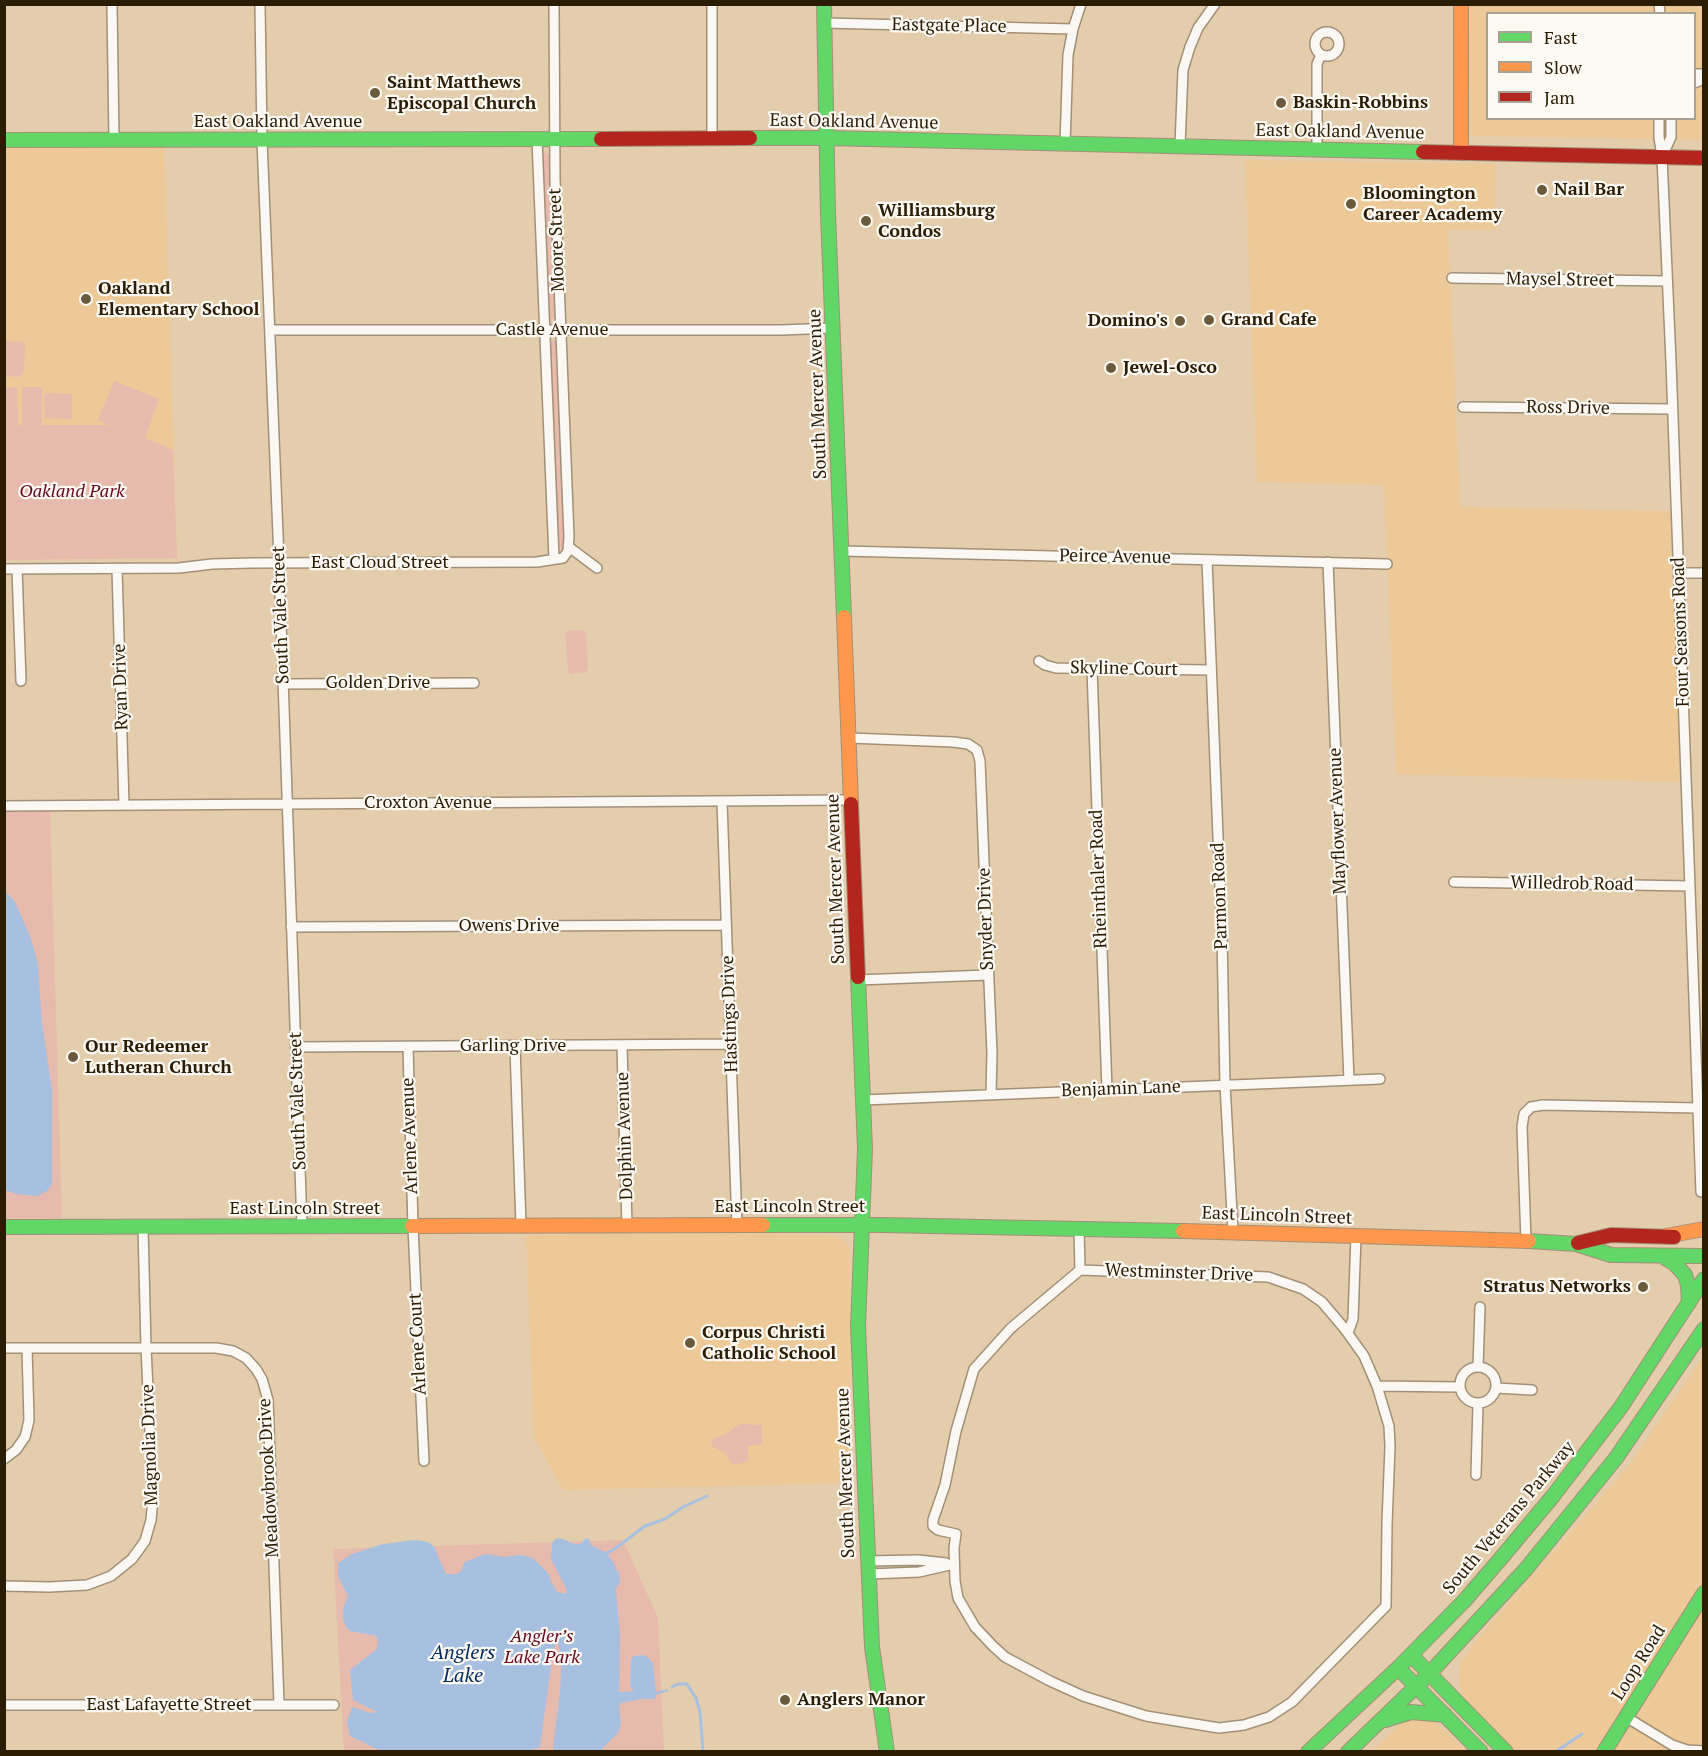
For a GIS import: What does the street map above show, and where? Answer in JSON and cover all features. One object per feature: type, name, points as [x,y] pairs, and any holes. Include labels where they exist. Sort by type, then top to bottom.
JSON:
[{"type":"main road","name":"South Mercer Avenue","points":[[824,4],[826,138],[865,1149],[858,1326],[872,1647],[887,1752]]},
{"type":"main road","points":[[1461,4],[1461,153]]},
{"type":"main road","name":"East Oakland Avenue","points":[[4,140],[826,138],[1704,158]]},
{"type":"main road","name":"East Lincoln Street","points":[[4,1227],[862,1225],[1233,1232],[1526,1241],[1576,1244],[1611,1255],[1704,1256]]},
{"type":"main road","points":[[1666,1236],[1704,1229]]},
{"type":"main road","name":"East Lincoln Street","points":[[1576,1244],[1611,1235],[1704,1238]]},
{"type":"main road","points":[[1662,1256],[1675,1264],[1685,1275],[1689,1304]]},
{"type":"main road","name":"South Veterans Parkway","points":[[1308,1752],[1398,1668],[1465,1600],[1553,1497],[1621,1407],[1704,1279]]},
{"type":"main road","points":[[1348,1752],[1429,1674],[1526,1569],[1598,1481],[1704,1329]]},
{"type":"main road","name":"Loop Road","points":[[1604,1752],[1704,1593]]},
{"type":"main road","points":[[1411,1655],[1506,1752]]},
{"type":"main road","points":[[1398,1668],[1481,1752]]},
{"type":"main road","points":[[1381,1721],[1411,1712],[1445,1715]]},
{"type":"street","points":[[112,4],[114,140]]},
{"type":"street","name":"South Vale Street","points":[[260,4],[262,140],[302,1226]]},
{"type":"street","name":"Moore Street","points":[[554,4],[554,139],[569,547]]},
{"type":"street","points":[[712,4],[712,138]]},
{"type":"street","points":[[1065,144],[1067,68],[1073,29],[1081,4]]},
{"type":"street","points":[[1180,146],[1183,70],[1198,28],[1215,4]]},
{"type":"street","name":"Eastgate Place","points":[[824,23],[1073,29]]},
{"type":"street","points":[[1317,149],[1317,64],[1321,55]]},
{"type":"street","name":"Four Seasons Road","points":[[1659,120],[1679,573],[1701,1192]]},
{"type":"street","name":"Four Seasons Road","points":[[1662,157],[1671,137],[1671,120]]},
{"type":"street","name":"Moore Street","points":[[537,139],[554,559]]},
{"type":"street","name":"Maysel Street","points":[[1452,278],[1667,281]]},
{"type":"street","name":"Castle Avenue","points":[[270,330],[781,330],[833,328]]},
{"type":"street","name":"Ross Drive","points":[[1463,407],[1672,409]]},
{"type":"street","points":[[554,559],[563,558],[569,547],[597,568]]},
{"type":"street","name":"Peirce Avenue","points":[[842,551],[1387,564]]},
{"type":"street","name":"East Cloud Street","points":[[4,569],[179,568],[212,564],[279,563],[537,562],[554,559]]},
{"type":"street","name":"Parmon Road","points":[[1207,560],[1233,1232]]},
{"type":"street","name":"Mayflower Avenue","points":[[1328,562],[1349,1080]]},
{"type":"street","points":[[16,569],[21,681]]},
{"type":"street","name":"Ryan Drive","points":[[117,569],[124,805]]},
{"type":"street","points":[[1679,573],[1704,573]]},
{"type":"street","name":"Skyline Court","points":[[1039,661],[1056,668],[1211,670]]},
{"type":"street","name":"Rheinthaler Road","points":[[1092,669],[1107,1090]]},
{"type":"street","name":"Golden Drive","points":[[283,684],[474,683]]},
{"type":"street","name":"Snyder Drive","points":[[849,738],[953,742],[973,746],[977,750],[980,761],[992,1053],[991,1094]]},
{"type":"street","name":"Croxton Avenue","points":[[4,806],[851,800]]},
{"type":"street","name":"Hastings Drive","points":[[722,802],[737,1226]]},
{"type":"street","name":"Willedrob Road","points":[[1454,882],[1690,886]]},
{"type":"street","name":"Owens Drive","points":[[291,927],[726,925]]},
{"type":"street","points":[[858,980],[988,975]]},
{"type":"street","name":"Garling Drive","points":[[296,1047],[731,1044]]},
{"type":"street","name":"Arlene Avenue","points":[[408,1046],[413,1227]]},
{"type":"street","points":[[515,1046],[521,1226]]},
{"type":"street","name":"Dolphin Avenue","points":[[622,1046],[627,1226]]},
{"type":"street","name":"Benjamin Lane","points":[[862,1100],[1380,1078]]},
{"type":"street","points":[[1526,1241],[1522,1127],[1524,1114],[1531,1107],[1543,1105],[1698,1108]]},
{"type":"street","name":"Magnolia Drive","points":[[4,1586],[87,1585],[111,1576],[132,1559],[145,1541],[152,1520],[153,1497],[143,1227]]},
{"type":"street","name":"Arlene Court","points":[[413,1227],[424,1461]]},
{"type":"street","points":[[1079,1229],[1080,1270]]},
{"type":"street","points":[[1348,1333],[1353,1319],[1356,1236]]},
{"type":"street","name":"Westminster Drive","points":[[1080,1270],[1268,1277],[1303,1290],[1322,1302],[1348,1333],[1364,1356],[1377,1386],[1389,1426],[1390,1446],[1386,1606],[1292,1702],[1269,1717],[1244,1725],[1219,1728],[1163,1719],[1095,1700],[1050,1681],[1005,1657],[979,1632],[958,1598],[954,1581],[956,1534],[938,1530],[933,1526],[933,1520],[945,1485],[956,1431],[974,1369],[1011,1328],[1080,1270]]},
{"type":"street","points":[[1479,1367],[1480,1307]]},
{"type":"street","name":"Meadowbrook Drive","points":[[4,1348],[216,1348],[233,1351],[246,1358],[256,1369],[262,1379],[268,1400],[279,1704]]},
{"type":"street","points":[[4,1459],[16,1450],[25,1437],[29,1420],[27,1348]]},
{"type":"street","points":[[1479,1367],[1490,1371],[1494,1376],[1496,1389],[1492,1398],[1478,1404],[1467,1401],[1463,1397],[1460,1381],[1467,1371],[1479,1367]]},
{"type":"street","points":[[1377,1386],[1460,1387]]},
{"type":"street","points":[[1496,1389],[1532,1390]]},
{"type":"street","points":[[1476,1475],[1478,1404]]},
{"type":"street","points":[[868,1568],[918,1560],[954,1564]]},
{"type":"street","name":"East Lafayette Street","points":[[4,1705],[334,1705]]},
{"type":"street","points":[[1626,1717],[1672,1745],[1687,1750],[1704,1751]]},
{"type":"shaded area","points":[[1469,5],[1703,5],[1703,140],[1471,136]]},
{"type":"shaded area","name":"Oakland Elementary School","points":[[4,147],[164,147],[177,558],[5,560]]},
{"type":"shaded area","points":[[1245,160],[1496,164],[1495,230],[1448,230],[1460,507],[1671,511],[1681,782],[1396,774],[1384,485],[1257,482]]},
{"type":"shaded area","name":"Corpus Christi Catholic School","points":[[770,1233],[836,1236],[844,1240],[850,1250],[851,1483],[563,1490],[534,1437],[526,1235]]},
{"type":"shaded area","points":[[1703,1357],[1703,1751],[1515,1751],[1466,1702],[1459,1684],[1460,1664],[1475,1642],[1628,1466]]},
{"type":"shaded area","points":[[1416,1719],[1432,1719],[1466,1751],[1371,1752],[1402,1723]]},
{"type":"green space","points":[[545,152],[549,156],[555,317],[551,319],[547,317],[542,154]]},
{"type":"green space","points":[[553,340],[557,345],[566,544],[559,549],[557,549],[548,344]]},
{"type":"green space","points":[[4,341],[25,342],[24,372],[19,377],[5,376]]},
{"type":"green space","name":"Oakland Park","points":[[114,381],[159,399],[145,438],[173,450],[177,558],[5,560],[5,388],[17,387],[18,425],[22,425],[22,387],[42,387],[42,425],[109,425],[98,420]]},
{"type":"green space","points":[[44,393],[72,394],[72,419],[45,418]]},
{"type":"green space","points":[[584,630],[588,669],[585,672],[570,674],[565,634],[567,631]]},
{"type":"green space","points":[[4,811],[50,811],[62,1218],[5,1218]]},
{"type":"green space","points":[[742,1424],[762,1425],[762,1444],[748,1446],[748,1460],[735,1464],[731,1463],[726,1454],[712,1446],[711,1442],[714,1438],[725,1435]]},
{"type":"green space","name":"Anglers Lake","points":[[623,1540],[658,1618],[664,1751],[344,1751],[333,1549]]},
{"type":"water","points":[[5,891],[15,902],[30,936],[38,964],[42,1023],[52,1090],[52,1184],[47,1191],[37,1196],[16,1194],[5,1190]]},
{"type":"water","name":"Anglers Lake","points":[[560,1538],[575,1544],[580,1544],[586,1538],[589,1539],[591,1545],[607,1553],[619,1572],[620,1582],[616,1589],[620,1635],[619,1692],[634,1691],[630,1686],[631,1659],[634,1656],[643,1655],[648,1657],[653,1664],[656,1692],[668,1689],[668,1691],[656,1695],[655,1699],[621,1703],[619,1706],[621,1724],[618,1733],[600,1751],[556,1751],[553,1748],[562,1657],[557,1640],[553,1652],[540,1747],[526,1752],[381,1751],[350,1736],[347,1722],[352,1707],[371,1713],[377,1712],[353,1700],[350,1670],[377,1649],[378,1642],[377,1636],[349,1631],[343,1620],[343,1609],[348,1596],[338,1576],[338,1563],[352,1554],[383,1544],[423,1541],[434,1547],[446,1574],[460,1572],[465,1562],[485,1554],[505,1557],[527,1556],[534,1559],[547,1572],[556,1591],[565,1594],[567,1590],[551,1559],[552,1544],[555,1539]]},
{"type":"waterway","points":[[607,1553],[645,1526],[665,1519],[683,1507],[707,1496]]},
{"type":"waterway","points":[[672,1687],[687,1684],[696,1698],[700,1712],[703,1751]]},
{"type":"waterway","points":[[1555,1752],[1582,1734]]},
{"type":"traffic: fast","points":[[824,4],[828,214],[844,617]]},
{"type":"traffic: fast","points":[[750,138],[1423,152]]},
{"type":"traffic: fast","points":[[4,140],[601,139]]},
{"type":"traffic: fast","points":[[858,977],[865,1149],[858,1326],[872,1647],[887,1752]]},
{"type":"traffic: fast","points":[[763,1225],[1183,1231]]},
{"type":"traffic: fast","points":[[4,1227],[412,1226]]},
{"type":"traffic: fast","points":[[1529,1241],[1576,1244],[1611,1255],[1704,1256]]},
{"type":"traffic: fast","points":[[1662,1256],[1675,1264],[1685,1275],[1689,1303]]},
{"type":"traffic: fast","points":[[1308,1752],[1398,1668],[1465,1600],[1502,1557],[1553,1496],[1621,1407],[1704,1279]]},
{"type":"traffic: fast","points":[[1348,1752],[1429,1674],[1526,1569],[1616,1458],[1704,1329]]},
{"type":"traffic: fast","points":[[1604,1752],[1704,1593]]},
{"type":"traffic: fast","points":[[1411,1655],[1506,1752]]},
{"type":"traffic: fast","points":[[1398,1668],[1481,1752]]},
{"type":"traffic: fast","points":[[1385,1720],[1411,1712],[1445,1715]]},
{"type":"traffic: slow","points":[[1461,4],[1461,153]]},
{"type":"traffic: slow","points":[[844,617],[851,804]]},
{"type":"traffic: slow","points":[[412,1226],[763,1225]]},
{"type":"traffic: slow","points":[[1666,1236],[1704,1229]]},
{"type":"traffic: slow","points":[[1183,1231],[1529,1241]]},
{"type":"traffic: jam","points":[[601,139],[750,138]]},
{"type":"traffic: jam","points":[[1423,152],[1704,158]]},
{"type":"traffic: jam","points":[[851,804],[858,977]]},
{"type":"traffic: jam","points":[[1578,1243],[1611,1235],[1674,1237]]},
{"type":"place","name":"Saint Matthews Episcopal Church","points":[[375,93]]},
{"type":"place","name":"Baskin-Robbins","points":[[1281,103]]},
{"type":"place","name":"Nail Bar","points":[[1542,190]]},
{"type":"place","name":"Bloomington Career Academy","points":[[1351,204]]},
{"type":"place","name":"Williamsburg Condos","points":[[866,221]]},
{"type":"place","name":"Oakland Elementary School","points":[[86,299]]},
{"type":"place","name":"Grand Cafe","points":[[1209,320]]},
{"type":"place","name":"Domino's","points":[[1180,321]]},
{"type":"place","name":"Jewel-Osco","points":[[1111,368]]},
{"type":"place","name":"Our Redeemer Lutheran Church","points":[[73,1057]]},
{"type":"place","name":"Stratus Networks","points":[[1643,1287]]},
{"type":"place","name":"Corpus Christi Catholic School","points":[[690,1343]]},
{"type":"place","name":"Anglers Manor","points":[[785,1700]]},
{"type":"park label","name":"Angler’s Lake Park","points":[[542,1647]]}]
